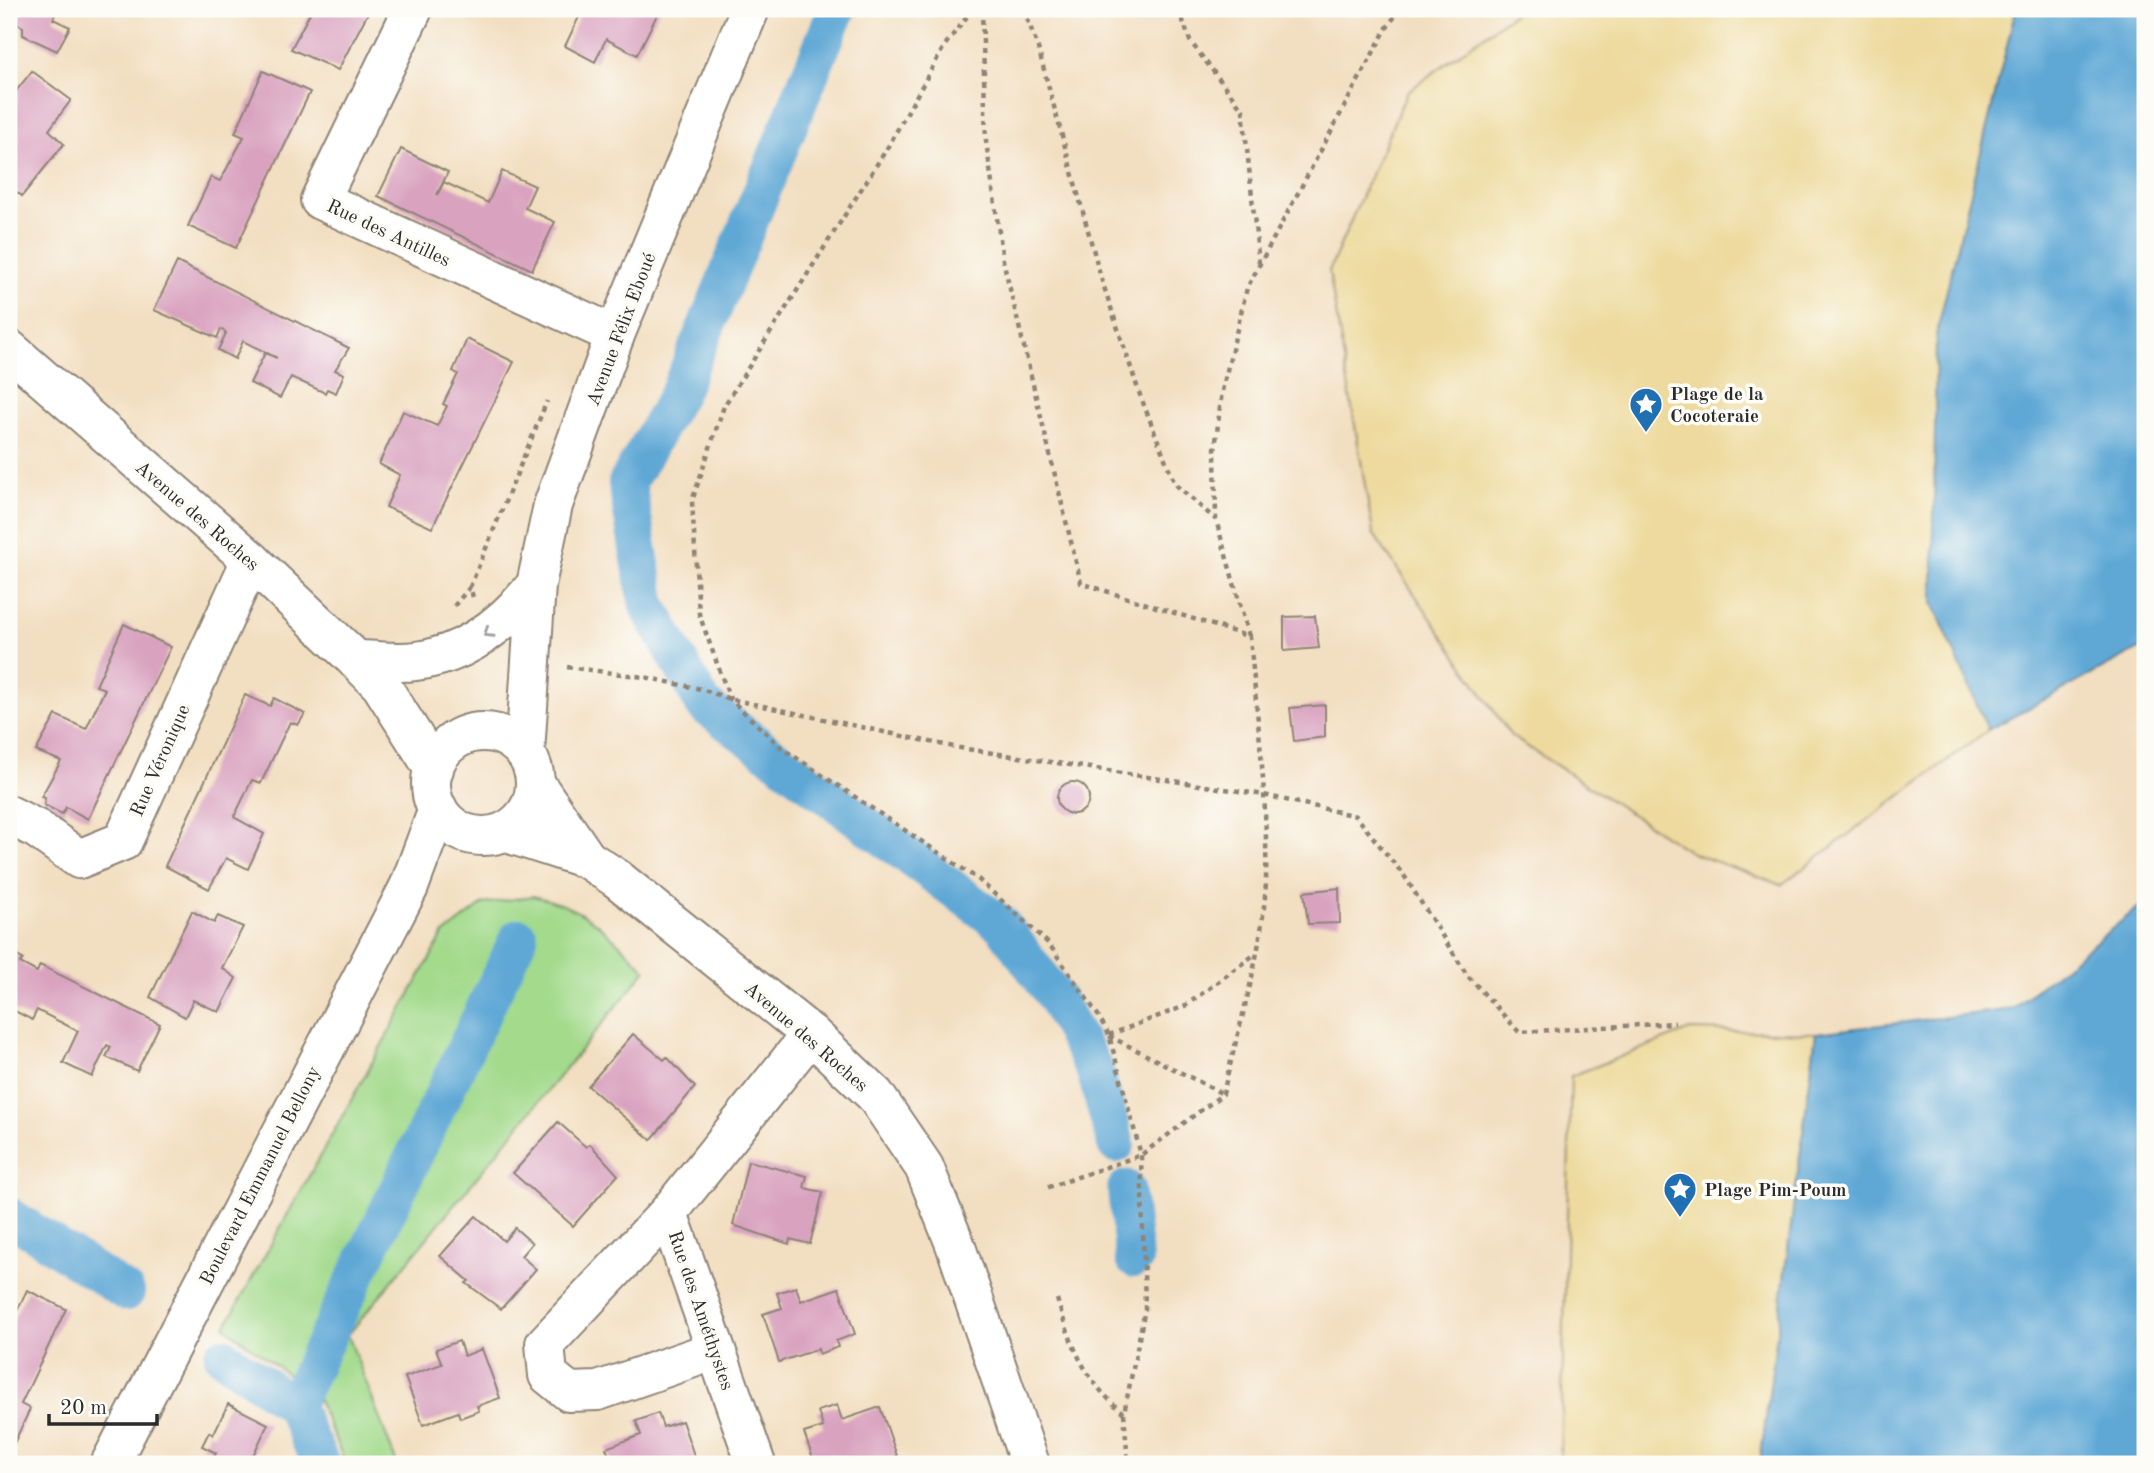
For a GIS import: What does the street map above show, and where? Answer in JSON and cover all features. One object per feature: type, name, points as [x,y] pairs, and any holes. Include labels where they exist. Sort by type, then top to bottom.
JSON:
[{"type":"street","name":"Rue des Antilles","points":[[413,9],[320,200],[615,335]]},
{"type":"street","name":"Avenue Félix Eboué","points":[[530,768],[538,661],[536,585],[553,505],[615,335],[750,9]]},
{"type":"street","name":"Avenue des Roches","points":[[9,349],[251,560],[369,673],[433,768]]},
{"type":"street","name":"Rue Véronique","points":[[9,815],[37,830],[79,859],[123,841],[251,560]]},
{"type":"street","points":[[369,673],[443,655],[496,628],[536,585]]},
{"type":"street","name":"Avenue Félix Eboué","points":[[473,734],[538,661]]},
{"type":"street","name":"Avenue des Roches","points":[[369,673],[473,734]]},
{"type":"street","points":[[473,734],[498,734],[513,741],[530,768],[527,813],[517,824],[492,834],[455,828],[438,809],[432,789],[433,768],[445,748],[473,734]]},
{"type":"street","name":"Avenue des Roches","points":[[530,768],[587,859]]},
{"type":"street","name":"Boulevard Emmanuel Bellony","points":[[110,1464],[409,887],[438,809]]},
{"type":"street","name":"Avenue des Roches","points":[[492,834],[587,859],[634,891],[811,1034],[875,1095],[924,1167],[955,1244],[1030,1464]]},
{"type":"street","name":"Boulevard Emmanuel Bellony","points":[[409,887],[492,834]]},
{"type":"street","name":"Rue des Améthystes","points":[[756,1464],[668,1213],[811,1034]]},
{"type":"street","points":[[668,1213],[545,1344],[548,1375],[569,1392],[598,1391],[716,1350]]},
{"type":"path","points":[[973,9],[945,45],[886,150],[724,406],[692,501],[699,614],[730,699],[783,749],[978,878],[1049,944],[1109,1035],[1141,1155],[1145,1309],[1124,1413],[1129,1464]]},
{"type":"path","points":[[982,9],[986,141],[1003,260],[1081,583],[1250,637]]},
{"type":"path","points":[[1024,9],[1038,48],[1101,278],[1140,394],[1175,484],[1216,520]]},
{"type":"path","points":[[1179,9],[1190,41],[1243,110],[1259,265]]},
{"type":"path","points":[[1046,1188],[1141,1155],[1223,1094],[1255,954],[1266,883],[1264,795],[1250,637],[1216,520],[1215,449],[1222,391],[1247,288],[1385,29],[1400,9]]},
{"type":"path","points":[[447,615],[470,587]]},
{"type":"path","points":[[538,661],[644,677]]},
{"type":"path","points":[[538,661],[644,677],[701,689],[730,699],[954,747],[1264,795],[1356,816],[1405,877],[1468,975],[1519,1032],[1675,1023]]},
{"type":"path","points":[[1109,1035],[1185,1006],[1255,954]]},
{"type":"path","points":[[1109,1035],[1223,1094]]},
{"type":"path","points":[[1057,1299],[1069,1339],[1101,1396],[1124,1413]]},
{"type":"green space","points":[[533,896],[569,907],[596,923],[646,970],[348,1335],[397,1464],[346,1464],[316,1396],[225,1327],[443,935],[483,904]]},
{"type":"sand","name":"Plage de la Cocoteraie","points":[[1520,9],[2016,9],[1936,335],[1933,603],[1988,730],[1781,885],[1692,853],[1511,736],[1373,533],[1329,271],[1407,92]]},
{"type":"sand","name":"Plage Pim-Poum","points":[[1690,1030],[1816,1033],[1760,1464],[1560,1464],[1571,1076]]},
{"type":"water","points":[[2016,9],[2145,9],[2145,646],[1988,730],[1933,603],[1936,335]]},
{"type":"water","points":[[2145,902],[2145,1464],[1760,1464],[1816,1033],[2012,1009]]},
{"type":"building","points":[[9,9],[57,9],[53,19],[70,27],[57,51],[23,35],[23,27],[9,19]]},
{"type":"building","points":[[312,9],[370,9],[338,70],[291,49]]},
{"type":"building","points":[[564,9],[660,9],[637,55],[606,39],[595,62],[565,46],[579,17]]},
{"type":"building","points":[[32,71],[71,100],[49,130],[64,144],[22,196],[9,186],[9,100]]},
{"type":"building","points":[[263,71],[310,92],[236,248],[188,226],[211,177],[220,181],[244,137],[235,133]]},
{"type":"building","points":[[401,149],[448,172],[437,195],[444,182],[488,203],[502,171],[535,186],[525,208],[555,222],[532,270],[378,196]]},
{"type":"building","points":[[177,262],[349,348],[335,370],[344,374],[336,393],[327,389],[325,393],[291,377],[280,398],[250,383],[265,353],[277,358],[243,341],[235,359],[218,350],[226,333],[221,329],[217,338],[154,310]]},
{"type":"building","points":[[467,339],[514,362],[432,528],[386,507],[400,475],[379,464],[403,411],[437,426],[447,406],[443,404],[458,374],[453,371]]},
{"type":"building","points":[[1315,616],[1319,648],[1284,651],[1284,617]]},
{"type":"building","points":[[124,624],[171,647],[88,819],[66,807],[62,814],[44,805],[45,798],[41,797],[61,761],[36,751],[56,715],[86,729],[105,689],[96,686]]},
{"type":"building","points":[[245,695],[270,706],[274,698],[305,714],[298,725],[290,722],[261,783],[252,780],[234,817],[264,834],[248,869],[226,858],[209,889],[165,866]]},
{"type":"building","points":[[1325,705],[1325,737],[1294,741],[1290,708]]},
{"type":"building","points":[[1073,782],[1084,787],[1089,798],[1084,809],[1073,814],[1062,809],[1057,798],[1062,787]]},
{"type":"building","points":[[1339,888],[1340,923],[1308,924],[1304,892]]},
{"type":"building","points":[[192,911],[214,923],[218,916],[243,927],[222,968],[236,978],[219,1012],[193,1000],[185,1017],[150,997]]},
{"type":"building","points":[[9,952],[23,959],[20,963],[37,972],[40,965],[160,1024],[137,1071],[106,1057],[111,1047],[107,1045],[92,1077],[63,1063],[78,1031],[37,1010],[32,1020],[9,1008]]},
{"type":"building","points":[[633,1034],[664,1060],[667,1057],[695,1087],[651,1140],[588,1086]]},
{"type":"building","points":[[558,1122],[586,1147],[590,1144],[618,1175],[573,1226],[513,1173]]},
{"type":"building","points":[[748,1161],[807,1176],[804,1188],[823,1192],[810,1244],[790,1239],[789,1244],[733,1225]]},
{"type":"building","points":[[476,1216],[504,1241],[515,1228],[532,1243],[521,1256],[536,1269],[501,1309],[466,1283],[469,1281],[440,1256]]},
{"type":"building","points":[[796,1287],[801,1301],[839,1288],[855,1334],[836,1341],[838,1347],[819,1354],[818,1349],[779,1362],[763,1314],[782,1308],[777,1293]]},
{"type":"building","points":[[27,1290],[66,1309],[21,1404],[30,1409],[9,1454],[9,1328]]},
{"type":"building","points":[[459,1341],[464,1356],[482,1349],[500,1398],[477,1406],[479,1411],[460,1418],[458,1412],[423,1425],[405,1377],[442,1364],[436,1349]]},
{"type":"building","points":[[228,1404],[268,1424],[249,1464],[211,1464],[216,1453],[202,1446],[209,1432],[213,1435]]},
{"type":"building","points":[[837,1405],[842,1420],[880,1407],[897,1456],[879,1464],[815,1464],[804,1433],[823,1427],[818,1411]]},
{"type":"building","points":[[658,1413],[663,1427],[682,1421],[697,1464],[612,1464],[606,1448],[641,1435],[636,1421]]},
{"type":"waterway","points":[[837,9],[679,392],[627,483],[648,606],[704,705],[1002,925],[1056,998],[1095,1071],[1116,1144]]},
{"type":"waterway","points":[[294,1406],[519,937]]},
{"type":"waterway","points":[[1126,1189],[1134,1259]]},
{"type":"waterway","points":[[9,1216],[126,1292]]},
{"type":"waterway","points":[[223,1356],[294,1406],[321,1464]]},
{"type":"place","name":"Plage de la Cocoteraie","points":[[1646,434]]},
{"type":"place","name":"Plage Pim-Poum","points":[[1680,1219]]}]
